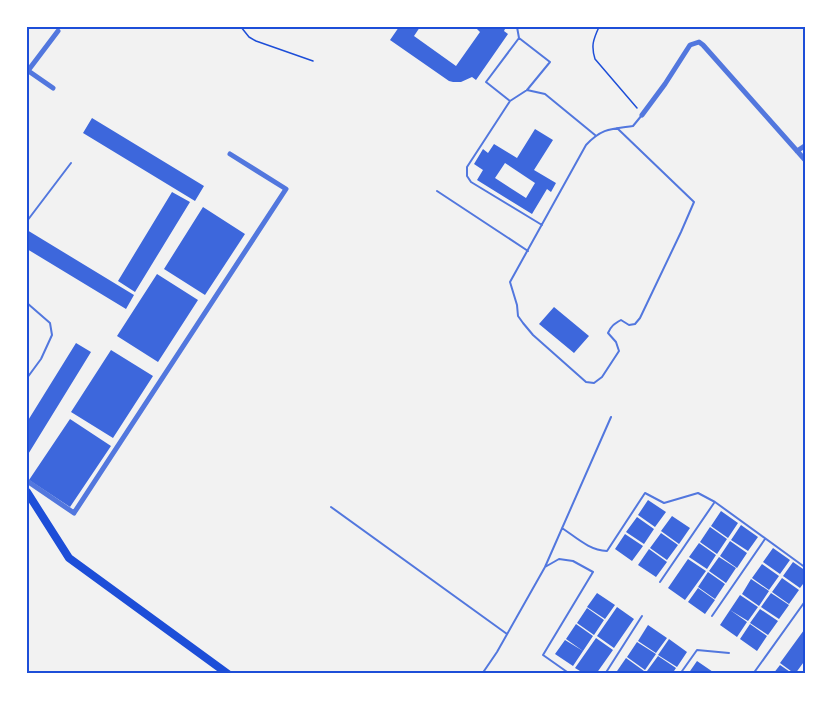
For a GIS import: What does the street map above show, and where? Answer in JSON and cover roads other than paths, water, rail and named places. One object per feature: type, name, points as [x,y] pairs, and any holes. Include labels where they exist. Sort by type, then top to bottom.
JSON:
[{"type":"main road","points":[[27,492],[69,558],[216,670],[228,674]]},
{"type":"street","points":[[53,88],[27,71],[58,31]]},
{"type":"street","points":[[642,115],[690,45],[699,42],[806,161]]},
{"type":"street","points":[[797,151],[806,145]]},
{"type":"street","points":[[27,481],[74,513],[286,189],[230,154]]},
{"type":"lane","points":[[517,27],[519,38],[550,62],[527,90],[510,101],[468,167],[467,176],[471,182],[542,225]]},
{"type":"lane","points":[[510,101],[486,82],[519,38]]},
{"type":"lane","points":[[527,90],[545,94],[595,135]]},
{"type":"lane","points":[[617,128],[694,202],[640,318],[635,324],[629,325],[621,321],[610,328],[608,333],[616,342],[619,351],[602,377],[594,383],[586,382],[533,335],[518,316],[510,282],[586,144],[604,130],[617,128],[633,126],[642,115]]},
{"type":"lane","points":[[27,221],[71,163]]},
{"type":"lane","points":[[437,191],[528,251]]},
{"type":"lane","points":[[27,303],[50,323],[52,335],[41,359],[27,378]]},
{"type":"lane","points":[[482,674],[545,567],[610,417]]},
{"type":"lane","points":[[562,528],[589,547],[607,551],[645,493],[664,503],[698,493],[715,502],[806,568]]},
{"type":"lane","points":[[660,582],[715,502]]},
{"type":"lane","points":[[331,507],[507,634]]},
{"type":"lane","points":[[712,616],[765,538]]},
{"type":"lane","points":[[545,567],[559,559],[573,561],[593,572],[543,655],[570,674]]},
{"type":"lane","points":[[753,674],[806,600]]},
{"type":"lane","points":[[605,674],[642,616]]},
{"type":"lane","points":[[680,674],[697,650],[729,652]]}]
